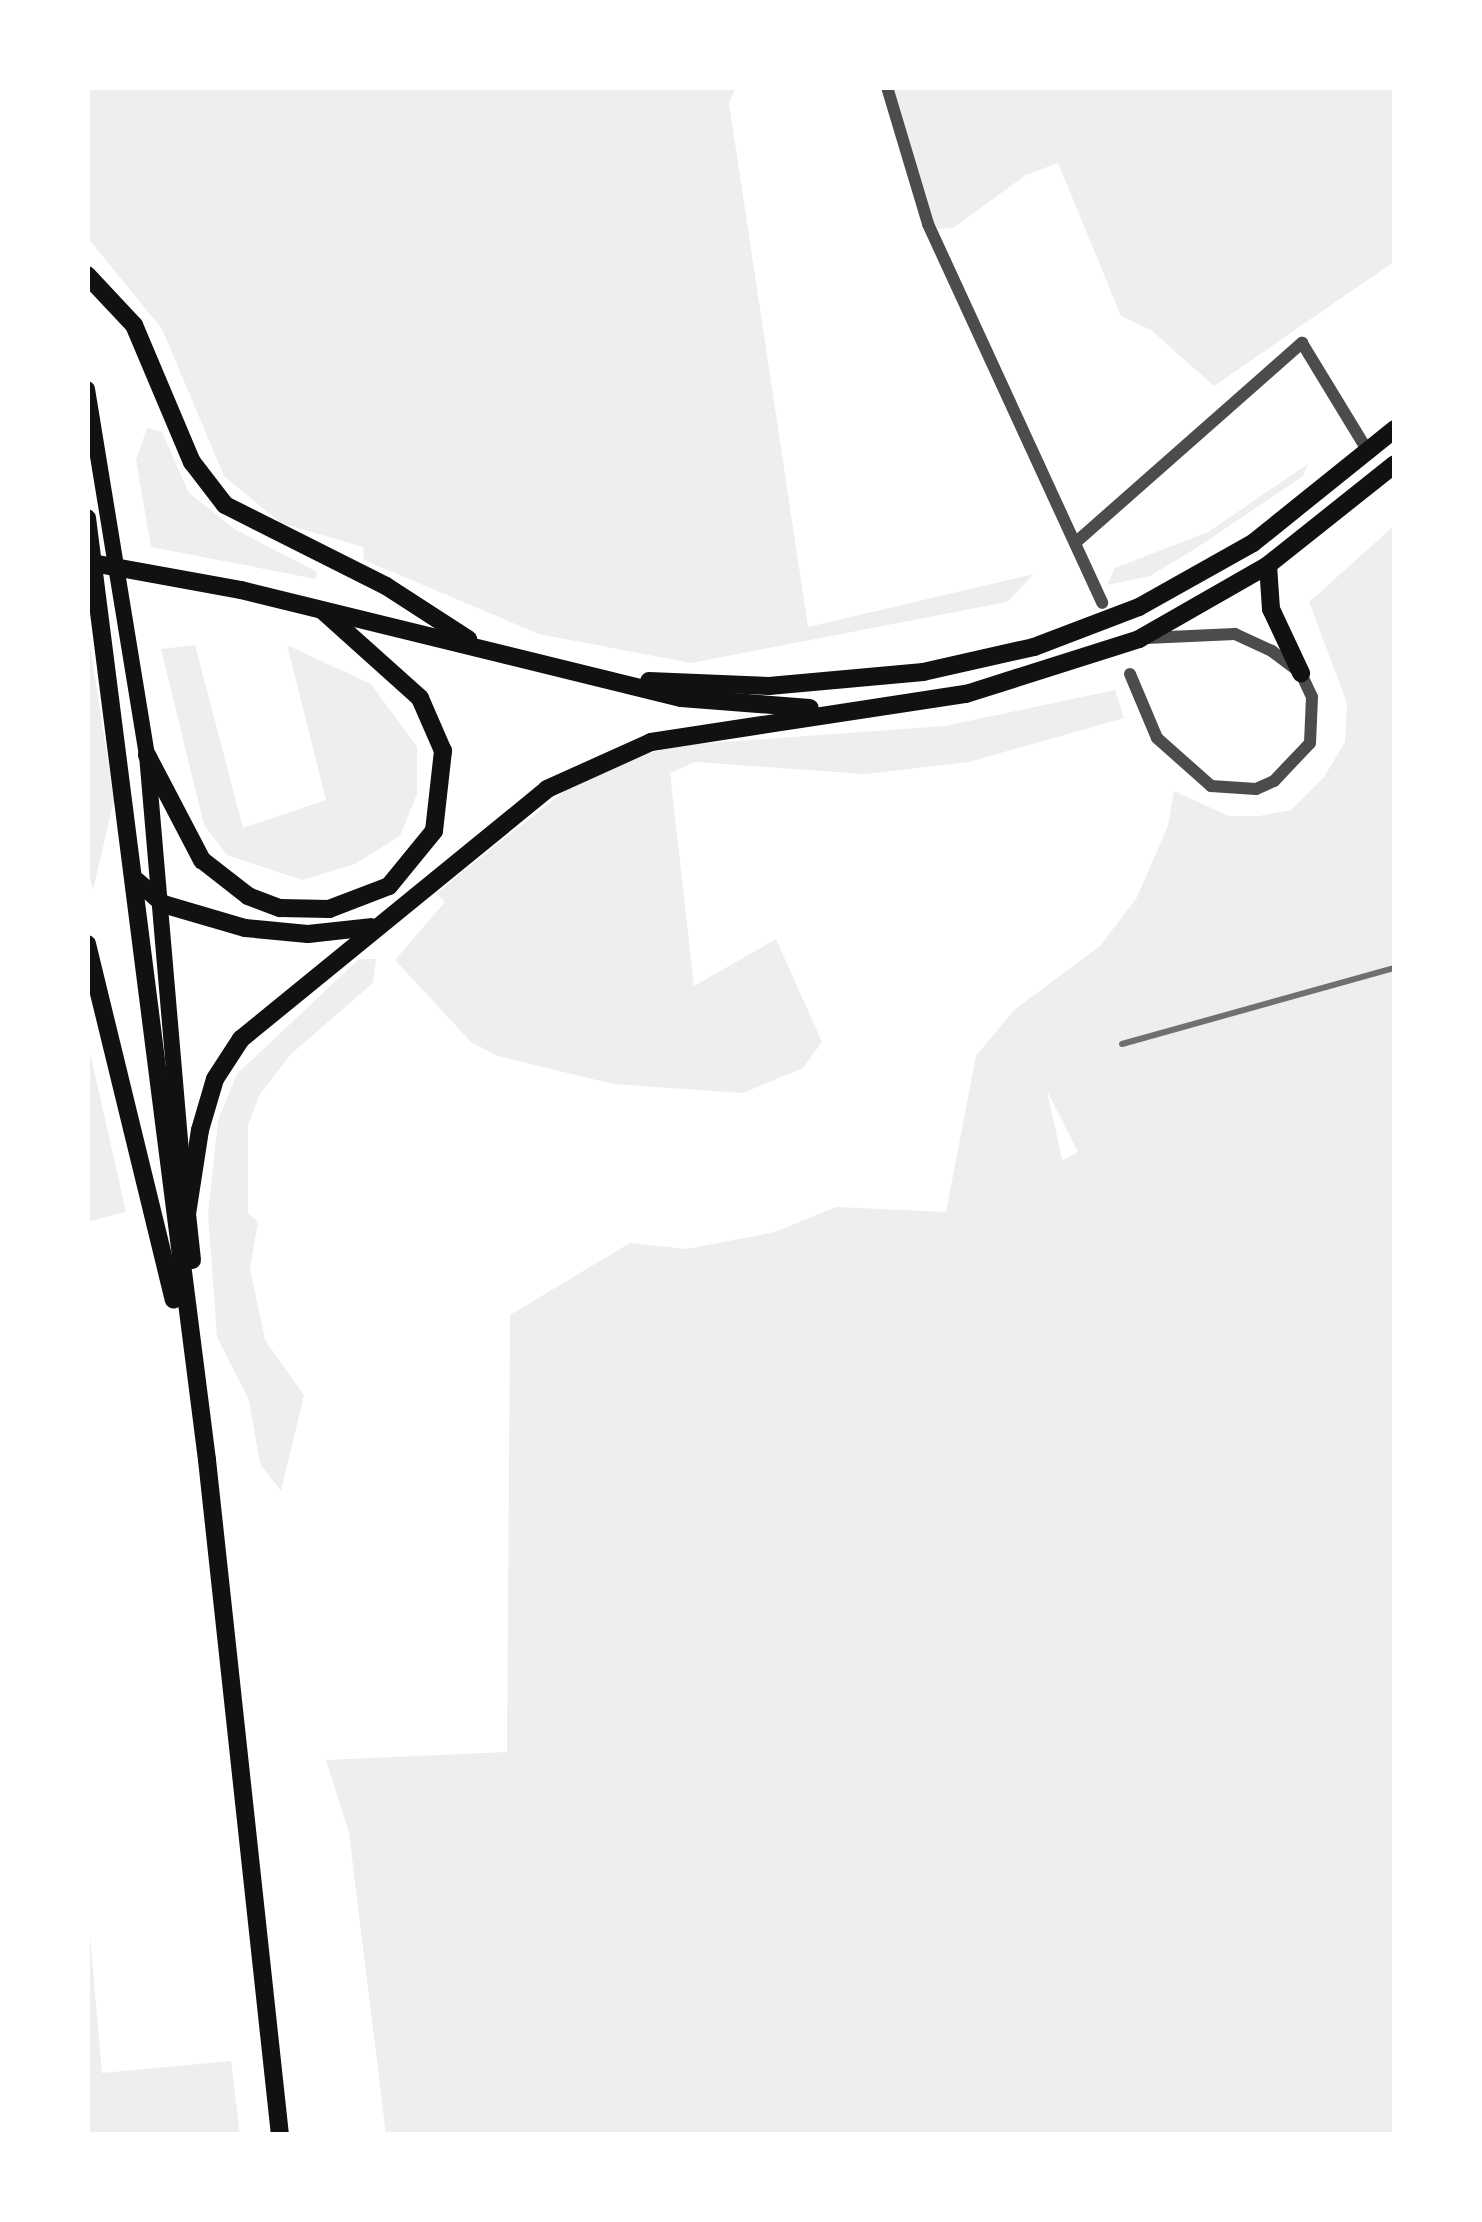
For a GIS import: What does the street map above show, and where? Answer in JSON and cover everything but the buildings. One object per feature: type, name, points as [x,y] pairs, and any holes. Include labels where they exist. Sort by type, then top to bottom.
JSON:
[{"type":"main road","points":[[87,275],[134,325],[192,462],[225,506],[386,586],[482,648]]},
{"type":"main road","points":[[87,388],[147,755],[206,1460],[280,2135]]},
{"type":"main road","points":[[620,679],[769,686],[886,677],[1014,652],[1139,607],[1252,543],[1395,429]]},
{"type":"main road","points":[[187,1214],[207,1102],[227,1059],[265,1016],[548,789],[605,756],[691,734],[1001,686],[1139,639],[1268,566],[1395,464]]},
{"type":"main road","points":[[87,518],[137,880],[190,1361],[206,1460]]},
{"type":"main road","points":[[87,562],[161,572],[710,703],[857,710]]},
{"type":"main road","points":[[1268,566],[1271,609],[1301,673]]},
{"type":"main road","points":[[147,755],[202,860],[248,896],[280,908],[329,909],[389,886],[434,831],[443,751],[412,688],[321,609]]},
{"type":"main road","points":[[137,880],[163,904],[276,933],[375,926]]},
{"type":"main road","points":[[87,944],[190,1361]]},
{"type":"street","points":[[886,87],[928,224],[1102,603]]},
{"type":"street","points":[[1075,543],[1302,344],[1369,453]]},
{"type":"street","points":[[1130,674],[1173,760],[1229,790],[1274,781],[1310,743],[1316,718],[1301,673],[1235,634],[1139,639]]},
{"type":"shaded area","points":[[87,87],[736,87],[729,103],[808,627],[1034,574],[1007,602],[691,663],[539,634],[364,560],[363,547],[281,523],[224,476],[162,329],[87,237]]},
{"type":"shaded area","points":[[881,87],[1395,87],[1395,261],[1214,386],[1151,330],[1121,316],[1058,163],[1026,175],[953,228],[925,229]]},
{"type":"shaded area","points":[[147,428],[162,432],[189,493],[236,530],[317,572],[316,579],[151,547],[136,460]]},
{"type":"shaded area","points":[[1308,464],[1303,476],[1150,576],[1107,585],[1115,568],[1208,532]]},
{"type":"shaded area","points":[[1395,525],[1395,2135],[386,2135],[349,1833],[326,1760],[507,1752],[510,1315],[630,1243],[687,1249],[775,1232],[836,1207],[946,1212],[976,1056],[1014,1010],[1100,946],[1136,899],[1168,826],[1174,791],[1229,816],[1291,810],[1324,777],[1345,742],[1347,703],[1309,602]],"holes":[[[1047,1091],[1078,1152],[1062,1159]]]},
{"type":"shaded area","points":[[87,627],[114,800],[93,890],[87,867]]},
{"type":"shaded area","points":[[195,645],[243,828],[326,800],[287,645],[371,684],[417,747],[417,794],[400,836],[355,864],[302,880],[227,855],[204,825],[161,649]]},
{"type":"shaded area","points":[[1115,690],[1124,718],[969,762],[865,774],[695,762],[670,773],[694,986],[776,939],[822,1042],[803,1068],[743,1093],[613,1084],[498,1056],[471,1042],[395,960],[445,902],[436,894],[566,790],[630,758],[682,745],[945,726]]},
{"type":"shaded area","points":[[359,959],[376,959],[373,983],[291,1054],[260,1094],[248,1125],[248,1213],[258,1222],[250,1268],[265,1340],[304,1395],[281,1491],[260,1464],[249,1400],[217,1337],[208,1214],[218,1120],[237,1074]]},
{"type":"shaded area","points":[[87,1039],[126,1212],[87,1222]]},
{"type":"shaded area","points":[[87,1901],[102,2073],[231,2061],[240,2135],[87,2135]]},
{"type":"railway","points":[[1122,1044],[1395,968]]}]
